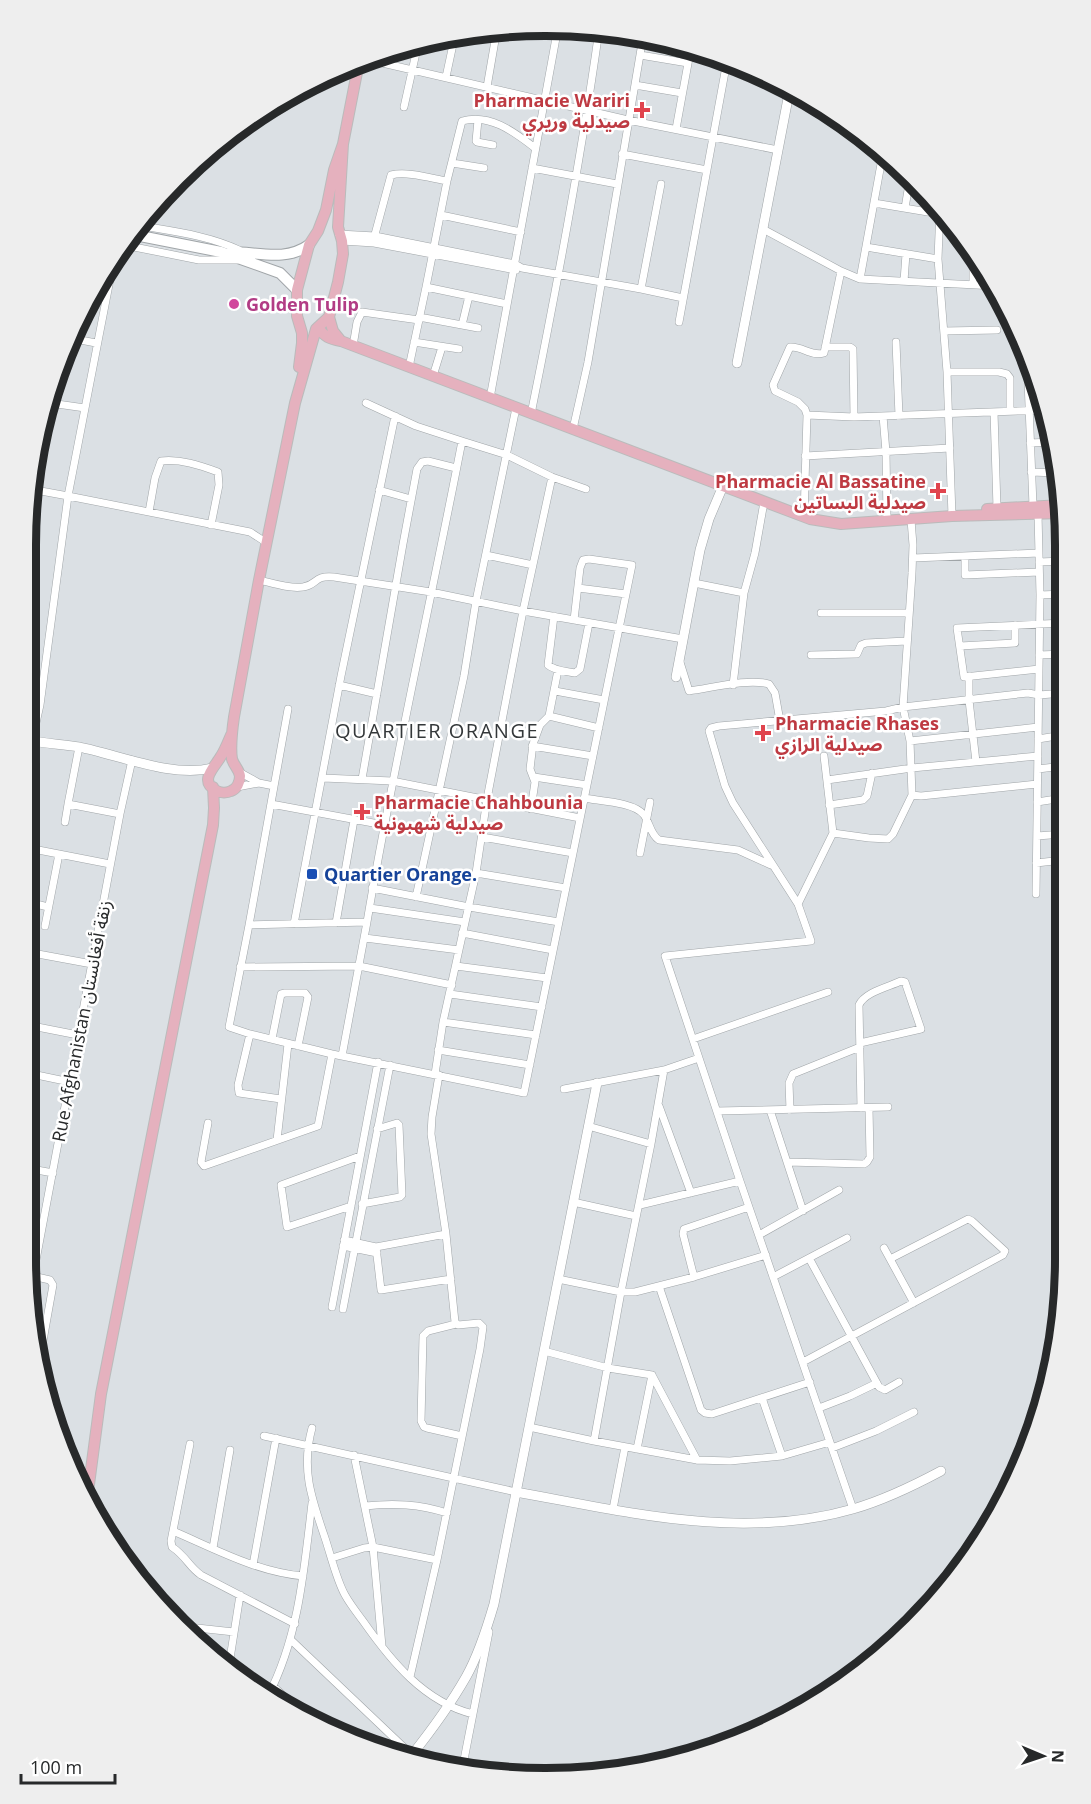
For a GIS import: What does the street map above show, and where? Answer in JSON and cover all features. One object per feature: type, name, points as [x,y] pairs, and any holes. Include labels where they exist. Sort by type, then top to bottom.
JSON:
[{"type":"main road","points":[[295,403],[317,328],[328,317],[338,282],[342,254],[338,220],[343,144],[357,73]]},
{"type":"main road","points":[[89,1484],[101,1394],[214,819],[209,774],[231,735],[259,580],[295,403],[302,343],[297,316],[297,290],[309,245],[318,231],[326,210],[334,170],[343,144]]},
{"type":"main road","points":[[318,231],[331,231],[340,236]]},
{"type":"main road","points":[[140,236],[197,242],[221,252],[244,256],[284,256],[301,251],[309,245]]},
{"type":"main road","points":[[244,256],[280,273],[297,290]]},
{"type":"main road","points":[[328,317],[333,331],[341,341]]},
{"type":"main road","points":[[300,323],[317,328],[327,337],[807,518],[841,524],[911,520],[998,508],[1054,512]]},
{"type":"main road","points":[[807,518],[841,520],[1035,510],[1054,507]]},
{"type":"main road","points":[[214,819],[240,779],[236,769],[231,735]]},
{"type":"main road","points":[[214,766],[224,762],[236,769]]},
{"type":"main road","points":[[211,784],[222,793],[233,789]]},
{"type":"street","points":[[490,398],[507,304],[517,268],[535,148],[556,36]]},
{"type":"street","points":[[487,87],[495,39]]},
{"type":"street","points":[[531,414],[559,276],[588,110],[598,39]]},
{"type":"street","points":[[446,77],[453,45]]},
{"type":"street","points":[[573,429],[588,362],[642,45]]},
{"type":"street","points":[[404,106],[416,52]]},
{"type":"street","points":[[640,55],[688,63]]},
{"type":"street","points":[[676,129],[689,57]]},
{"type":"street","points":[[383,63],[628,120],[713,135],[778,150]]},
{"type":"street","points":[[679,322],[725,69]]},
{"type":"street","points":[[635,85],[682,93]]},
{"type":"street","points":[[737,363],[788,98]]},
{"type":"street","points":[[408,367],[462,121],[478,120],[500,124],[535,148]]},
{"type":"street","points":[[478,120],[476,141],[493,146]]},
{"type":"street","points":[[622,154],[707,170]]},
{"type":"street","points":[[452,163],[484,168]]},
{"type":"street","points":[[860,279],[882,163]]},
{"type":"street","points":[[532,168],[617,184]]},
{"type":"street","points":[[374,240],[391,175],[398,173],[447,182]]},
{"type":"street","points":[[641,288],[661,184]]},
{"type":"street","points":[[905,208],[908,188]]},
{"type":"street","points":[[874,203],[929,210]]},
{"type":"street","points":[[441,215],[521,232]]},
{"type":"street","points":[[940,223],[939,283],[947,372],[952,514]]},
{"type":"street","points":[[763,229],[860,279],[983,285]]},
{"type":"street","points":[[340,236],[374,240],[559,276],[641,288],[683,298]]},
{"type":"street","points":[[139,237],[199,260],[244,256]]},
{"type":"street","points":[[197,242],[230,245],[244,256]]},
{"type":"street","points":[[866,247],[938,259]]},
{"type":"street","points":[[904,281],[906,254]]},
{"type":"street","points":[[972,284],[973,268]]},
{"type":"street","points":[[807,518],[805,456],[807,415],[802,405],[775,391],[773,385],[790,347],[820,355],[824,353],[841,271]]},
{"type":"street","points":[[36,719],[40,705],[68,496],[108,285]]},
{"type":"street","points":[[426,287],[507,304]]},
{"type":"street","points":[[462,325],[469,296]]},
{"type":"street","points":[[353,346],[357,322],[362,312],[478,328]]},
{"type":"street","points":[[944,332],[997,330]]},
{"type":"street","points":[[80,340],[96,343]]},
{"type":"street","points":[[414,342],[459,349]]},
{"type":"street","points":[[896,342],[899,416]]},
{"type":"street","points":[[433,376],[442,346]]},
{"type":"street","points":[[825,347],[853,349],[854,417]]},
{"type":"street","points":[[947,372],[1007,374],[1010,378],[1010,411]]},
{"type":"street","points":[[1029,384],[1031,472],[1039,553],[1040,595],[1036,894]]},
{"type":"street","points":[[366,403],[416,426],[507,455],[552,477],[586,489]]},
{"type":"street","points":[[56,404],[85,408]]},
{"type":"street","points":[[417,897],[464,676],[476,601],[516,408]]},
{"type":"street","points":[[807,415],[854,417],[1037,411]]},
{"type":"street","points":[[994,412],[998,508]]},
{"type":"street","points":[[294,924],[339,686],[395,416]]},
{"type":"street","points":[[883,416],[886,452],[886,516]]},
{"type":"street","points":[[342,1056],[392,781],[462,441]]},
{"type":"street","points":[[1030,443],[1044,442]]},
{"type":"street","points":[[805,456],[950,448]]},
{"type":"street","points":[[149,512],[155,478],[161,461],[175,460],[218,472],[219,484],[211,525]]},
{"type":"street","points":[[362,779],[417,469],[422,462],[428,461],[456,468]]},
{"type":"street","points":[[1031,472],[1050,473]]},
{"type":"street","points":[[456,1324],[431,1129],[438,1050],[476,873],[487,799],[523,611],[552,477]]},
{"type":"street","points":[[676,677],[709,519],[723,486]]},
{"type":"street","points":[[379,490],[411,499]]},
{"type":"street","points":[[39,491],[250,532],[267,543]]},
{"type":"street","points":[[733,685],[744,593],[755,553],[764,502]]},
{"type":"street","points":[[833,833],[888,839],[912,795],[910,741],[903,707],[913,558],[911,520]]},
{"type":"street","points":[[250,532],[271,526]]},
{"type":"street","points":[[913,558],[1039,553]]},
{"type":"street","points":[[486,555],[533,565]]},
{"type":"street","points":[[965,556],[965,575],[1039,572]]},
{"type":"street","points":[[288,709],[249,925],[228,1024],[230,1028],[332,1054],[524,1093],[632,565],[583,560],[574,620]]},
{"type":"street","points":[[1039,562],[1055,561]]},
{"type":"street","points":[[259,580],[296,588],[307,587],[318,578],[325,576],[361,580],[683,639]]},
{"type":"street","points":[[694,583],[744,593]]},
{"type":"street","points":[[578,588],[626,594]]},
{"type":"street","points":[[1040,595],[1055,594]]},
{"type":"street","points":[[821,614],[909,613]]},
{"type":"street","points":[[554,616],[549,665],[550,668],[558,670],[575,673],[578,671],[589,623]]},
{"type":"street","points":[[1039,669],[964,677],[957,628],[1055,623]]},
{"type":"street","points":[[960,646],[1015,643],[1015,625]]},
{"type":"street","points":[[811,655],[857,654],[861,645],[866,643],[907,641]]},
{"type":"street","points":[[1039,655],[1055,654]]},
{"type":"street","points":[[679,658],[689,691],[733,685],[769,684],[775,693],[780,721]]},
{"type":"street","points":[[531,809],[535,789],[534,777],[530,769],[532,746],[540,724],[549,716],[558,670]]},
{"type":"street","points":[[969,676],[969,700],[976,762]]},
{"type":"street","points":[[339,686],[377,694]]},
{"type":"street","points":[[555,691],[604,700]]},
{"type":"street","points":[[853,1509],[665,956],[811,941],[798,904],[733,803],[709,731],[719,726],[886,711],[903,707],[1028,693],[1055,693]]},
{"type":"street","points":[[36,705],[40,705]]},
{"type":"street","points":[[549,716],[599,728]]},
{"type":"street","points":[[910,741],[1038,727]]},
{"type":"street","points":[[1038,739],[1055,736]]},
{"type":"street","points":[[36,742],[79,747],[189,771],[211,784]]},
{"type":"street","points":[[532,746],[593,756]]},
{"type":"street","points":[[65,822],[79,747]]},
{"type":"street","points":[[798,904],[833,833],[824,756]]},
{"type":"street","points":[[827,780],[912,768],[1038,756]]},
{"type":"street","name":"Rue Afghanistan زنقة أفغانستان","points":[[36,1252],[132,760]]},
{"type":"street","points":[[189,771],[214,766]]},
{"type":"street","points":[[1038,770],[1055,767]]},
{"type":"street","points":[[236,769],[259,783],[274,786]]},
{"type":"street","points":[[829,805],[863,800],[867,796],[872,773]]},
{"type":"street","points":[[322,777],[392,781],[580,818]]},
{"type":"street","points":[[534,777],[587,785]]},
{"type":"street","points":[[233,789],[259,783]]},
{"type":"street","points":[[912,795],[1037,784]]},
{"type":"street","points":[[584,798],[628,806],[641,812],[654,837],[659,840],[738,850],[773,866]]},
{"type":"street","points":[[1037,802],[1055,799]]},
{"type":"street","points":[[640,853],[650,802]]},
{"type":"street","points":[[68,804],[120,814]]},
{"type":"street","points":[[271,804],[384,825]]},
{"type":"street","points":[[336,923],[354,820]]},
{"type":"street","points":[[1037,836],[1055,835]]},
{"type":"street","points":[[482,837],[573,853]]},
{"type":"street","points":[[36,850],[110,864]]},
{"type":"street","points":[[45,926],[59,854]]},
{"type":"street","points":[[1036,863],[1055,861]]},
{"type":"street","points":[[476,873],[566,888]]},
{"type":"street","points":[[372,888],[559,922]]},
{"type":"street","points":[[36,904],[48,907]]},
{"type":"street","points":[[370,908],[465,922]]},
{"type":"street","points":[[249,925],[368,922]]},
{"type":"street","points":[[462,933],[553,950]]},
{"type":"street","points":[[365,938],[459,950]]},
{"type":"street","points":[[36,954],[92,964]]},
{"type":"street","points":[[240,967],[359,966],[452,985]]},
{"type":"street","points":[[456,966],[547,978]]},
{"type":"street","points":[[787,1162],[862,1164],[867,1162],[870,1157],[860,1045],[859,1005],[862,999],[899,982],[905,982],[921,1029],[860,1045],[793,1074],[789,1083],[790,1110]]},
{"type":"street","points":[[693,1039],[828,992]]},
{"type":"street","points":[[272,1039],[281,994],[305,993],[308,997],[298,1046]]},
{"type":"street","points":[[450,994],[542,1007]]},
{"type":"street","points":[[443,1022],[536,1035]]},
{"type":"street","points":[[36,1027],[78,1035]]},
{"type":"street","points":[[250,1034],[238,1085],[239,1093],[281,1098]]},
{"type":"street","points":[[277,1140],[288,1044]]},
{"type":"street","points":[[438,1050],[530,1065]]},
{"type":"street","points":[[208,1123],[201,1162],[204,1166],[319,1125],[332,1054]]},
{"type":"street","points":[[564,1089],[664,1070],[699,1059]]},
{"type":"street","points":[[332,1307],[378,1062]]},
{"type":"street","points":[[343,1310],[390,1065]]},
{"type":"street","points":[[594,1441],[664,1070]]},
{"type":"street","points":[[36,1075],[70,1082]]},
{"type":"street","points":[[464,1761],[597,1083]]},
{"type":"street","points":[[658,1104],[691,1193]]},
{"type":"street","points":[[717,1111],[888,1107]]},
{"type":"street","points":[[770,1110],[803,1211]]},
{"type":"street","points":[[362,1204],[402,1195],[399,1125],[397,1123],[377,1129]]},
{"type":"street","points":[[588,1126],[651,1144]]},
{"type":"street","points":[[351,1206],[286,1227],[281,1185],[360,1156]]},
{"type":"street","points":[[36,1170],[53,1173]]},
{"type":"street","points":[[640,1205],[740,1181]]},
{"type":"street","points":[[759,1235],[839,1190]]},
{"type":"street","points":[[573,1202],[636,1216]]},
{"type":"street","points":[[694,1277],[683,1234],[684,1228],[749,1207]]},
{"type":"street","points":[[803,1362],[1003,1255],[1005,1249],[972,1221],[966,1219],[890,1259]]},
{"type":"street","points":[[344,1243],[376,1250],[446,1234]]},
{"type":"street","points":[[773,1277],[847,1238]]},
{"type":"street","points":[[884,1248],[914,1303]]},
{"type":"street","points":[[376,1250],[381,1290],[451,1279]]},
{"type":"street","points":[[558,1280],[621,1292],[635,1292],[766,1255]]},
{"type":"street","points":[[809,1258],[879,1387],[883,1390],[899,1382]]},
{"type":"street","points":[[37,1276],[50,1280],[53,1285],[43,1341]]},
{"type":"street","points":[[659,1286],[703,1412],[711,1415],[810,1382]]},
{"type":"street","points":[[410,1677],[437,1560],[480,1349],[483,1328],[482,1324],[476,1322],[428,1331],[423,1336],[421,1421],[424,1427],[462,1436]]},
{"type":"street","points":[[544,1352],[608,1368],[652,1375]]},
{"type":"street","points":[[638,1449],[652,1375]]},
{"type":"street","points":[[652,1375],[697,1460]]},
{"type":"street","points":[[819,1407],[877,1383]]},
{"type":"street","points":[[762,1398],[782,1456]]},
{"type":"street","points":[[529,1427],[697,1460],[730,1461],[782,1456],[831,1445],[876,1431],[914,1412]]},
{"type":"street","points":[[312,1428],[308,1445],[307,1472],[313,1500],[344,1594],[399,1668],[448,1706],[473,1714]]},
{"type":"street","points":[[264,1436],[516,1492],[683,1521],[738,1525],[802,1520],[853,1509],[876,1502],[941,1471]]},
{"type":"street","points":[[253,1565],[276,1438]]},
{"type":"street","points":[[190,1444],[172,1532],[172,1547],[181,1552],[194,1570],[295,1624]]},
{"type":"street","points":[[613,1509],[625,1447]]},
{"type":"street","points":[[213,1548],[230,1450]]},
{"type":"street","points":[[354,1455],[373,1547],[382,1648]]},
{"type":"street","points":[[282,1694],[273,1686],[280,1672],[295,1624],[313,1500]]},
{"type":"street","points":[[365,1506],[404,1504],[424,1506],[447,1513]]},
{"type":"street","points":[[172,1532],[253,1565],[283,1574],[303,1576]]},
{"type":"street","points":[[332,1558],[373,1547],[437,1560]]},
{"type":"street","points":[[230,1659],[240,1595]]},
{"type":"street","points":[[415,1751],[467,1676],[484,1638],[494,1604]]},
{"type":"street","points":[[195,1628],[234,1632]]},
{"type":"street","points":[[291,1640],[402,1747]]},
{"type":"place","name":"Pharmacie Wariri صيدلية وريري","points":[[642,110]]},
{"type":"place","name":"Golden Tulip","points":[[234,304]]},
{"type":"place","name":"Pharmacie Al Bassatine صيدلية البساتين","points":[[938,491]]},
{"type":"place","name":"Pharmacie Rhases صيدلية الرازي","points":[[763,733]]},
{"type":"place","name":"Pharmacie Chahbounia صيدلية شهبونية","points":[[362,812]]},
{"type":"place","name":"Quartier Orange.","points":[[312,874]]},
{"type":"district","name":"QUARTIER ORANGE","points":[[437,730]]}]
